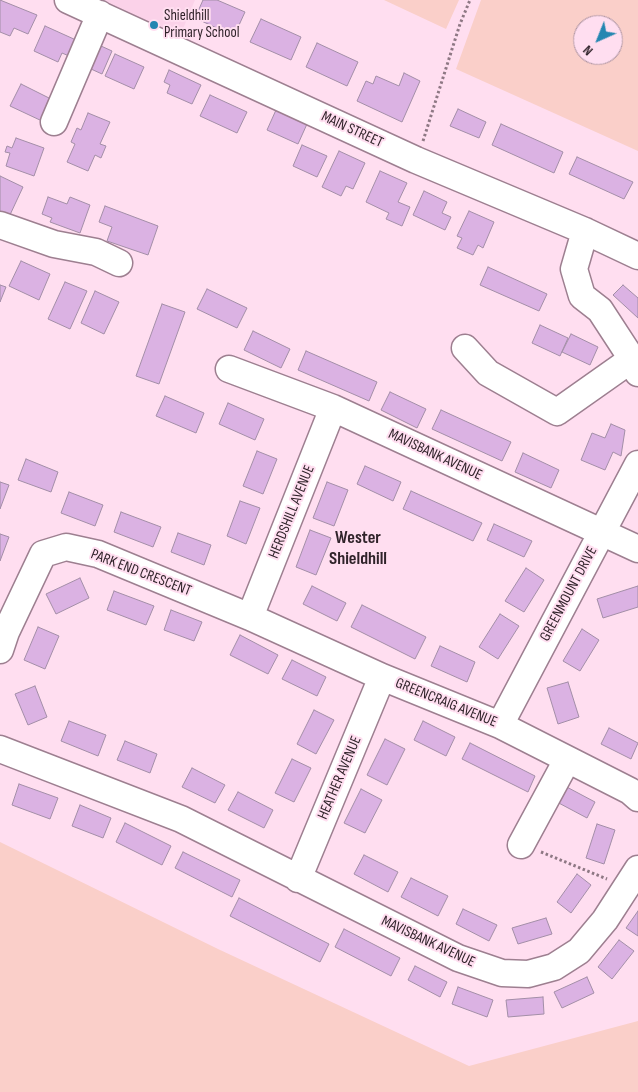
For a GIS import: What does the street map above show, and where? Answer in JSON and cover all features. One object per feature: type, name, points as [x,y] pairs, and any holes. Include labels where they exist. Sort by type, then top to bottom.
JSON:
[{"type":"street","name":"MAIN STREET","points":[[68,0],[416,160],[585,231],[638,256]]},
{"type":"street","points":[[54,122],[100,14]]},
{"type":"street","points":[[0,226],[54,244],[96,252],[119,263]]},
{"type":"street","points":[[465,348],[488,373],[557,412],[635,366],[600,310],[582,296],[574,269],[585,231]]},
{"type":"street","name":"MAVISBANK AVENUE","points":[[229,369],[333,408],[638,549]]},
{"type":"street","name":"HERDSHILL AVENUE","points":[[250,617],[333,408]]},
{"type":"street","name":"GREENMOUNT DRIVE","points":[[500,726],[638,464]]},
{"type":"street","name":"PARK END CRESCENT","points":[[2,637],[43,554],[66,546],[98,554],[250,617]]},
{"type":"street","name":"GREENCRAIG AVENUE","points":[[250,617],[382,677],[500,726],[630,791],[638,798]]},
{"type":"street","name":"HEATHER AVENUE","points":[[298,879],[382,677]]},
{"type":"street","points":[[0,749],[181,819],[298,879]]},
{"type":"street","points":[[521,844],[568,760]]},
{"type":"street","name":"MAVISBANK AVENUE","points":[[298,879],[458,958],[502,973],[528,974],[554,967],[579,951],[605,920],[632,878]]},
{"type":"path","points":[[416,160],[430,122],[460,24],[470,0]]},
{"type":"path","points":[[521,844],[632,878]]},
{"type":"shaded area","name":"Shieldhill Primary School","points":[[68,0],[195,0],[175,48]]},
{"type":"shaded area","points":[[384,0],[459,0],[446,29]]},
{"type":"shaded area","points":[[481,0],[638,0],[638,151],[456,69]]},
{"type":"shaded area","points":[[0,842],[218,949],[469,1066],[638,1021],[638,1092],[0,1092]]},
{"type":"building","points":[[0,0],[37,15],[28,34],[14,28],[10,36],[0,32]]},
{"type":"building","points":[[203,0],[217,0],[245,12],[234,36],[195,18]]},
{"type":"building","points":[[261,19],[301,37],[291,60],[250,42]]},
{"type":"building","points":[[45,26],[76,40],[69,56],[62,53],[58,62],[34,51]]},
{"type":"building","points":[[90,41],[112,51],[102,74],[80,64]]},
{"type":"building","points":[[317,43],[358,62],[347,86],[306,67]]},
{"type":"building","points":[[115,54],[144,67],[134,89],[105,76]]},
{"type":"building","points":[[169,70],[201,85],[192,104],[167,93],[170,85],[164,82]]},
{"type":"building","points":[[404,73],[420,81],[402,122],[357,101],[366,81],[373,84],[376,76],[399,86]]},
{"type":"building","points":[[21,84],[53,100],[42,121],[10,106]]},
{"type":"building","points":[[210,95],[247,112],[237,133],[200,116]]},
{"type":"building","points":[[458,109],[486,122],[479,138],[450,126]]},
{"type":"building","points":[[276,110],[307,124],[298,144],[267,130]]},
{"type":"building","points":[[88,113],[110,122],[100,144],[106,146],[101,158],[95,155],[88,171],[67,162],[75,144],[71,142],[77,128],[81,130]]},
{"type":"building","points":[[501,124],[563,152],[554,173],[492,145]]},
{"type":"building","points":[[16,138],[44,148],[34,176],[6,166],[10,153],[5,152],[7,146],[12,148]]},
{"type":"building","points":[[302,145],[327,156],[317,177],[293,166]]},
{"type":"building","points":[[339,151],[365,163],[353,189],[346,186],[341,196],[322,187]]},
{"type":"building","points":[[577,157],[633,182],[624,199],[569,174]]},
{"type":"building","points":[[380,171],[407,183],[398,202],[410,207],[402,226],[386,219],[389,213],[366,202]]},
{"type":"building","points":[[0,176],[23,187],[9,217],[0,212]]},
{"type":"building","points":[[424,191],[447,202],[442,213],[451,217],[445,230],[413,215]]},
{"type":"building","points":[[48,197],[67,204],[70,197],[90,205],[80,233],[50,222],[52,218],[42,214]]},
{"type":"building","points":[[105,206],[158,226],[148,255],[107,241],[112,227],[99,222]]},
{"type":"building","points":[[469,211],[494,222],[483,248],[478,245],[473,255],[457,248],[462,238],[457,236]]},
{"type":"building","points":[[21,261],[50,274],[39,300],[9,286]]},
{"type":"building","points":[[488,267],[547,294],[539,311],[480,285]]},
{"type":"building","points":[[65,282],[87,291],[70,329],[48,319]]},
{"type":"building","points":[[0,285],[6,287],[0,302]]},
{"type":"building","points":[[623,285],[638,298],[638,318],[613,295]]},
{"type":"building","points":[[207,289],[247,308],[237,328],[197,309]]},
{"type":"building","points":[[95,291],[119,302],[104,334],[81,323]]},
{"type":"building","points":[[162,304],[185,312],[159,384],[136,376]]},
{"type":"building","points":[[540,325],[568,338],[560,356],[532,343]]},
{"type":"building","points":[[253,331],[290,349],[281,368],[244,350]]},
{"type":"building","points":[[571,334],[598,347],[590,365],[562,352]]},
{"type":"building","points":[[306,351],[377,382],[369,401],[298,370]]},
{"type":"building","points":[[390,392],[426,409],[417,428],[381,410]]},
{"type":"building","points":[[165,396],[204,413],[196,433],[156,416]]},
{"type":"building","points":[[228,403],[264,419],[255,440],[219,424]]},
{"type":"building","points":[[441,410],[511,442],[502,461],[432,429]]},
{"type":"building","points":[[611,424],[625,430],[621,456],[613,452],[605,470],[581,460],[592,433],[605,438]]},
{"type":"building","points":[[257,451],[277,459],[263,494],[243,486]]},
{"type":"building","points":[[523,453],[559,470],[551,488],[515,472]]},
{"type":"building","points":[[26,459],[58,472],[51,492],[18,480]]},
{"type":"building","points":[[365,466],[401,482],[393,501],[357,484]]},
{"type":"building","points":[[0,482],[9,485],[0,509]]},
{"type":"building","points":[[327,482],[348,490],[334,526],[313,518]]},
{"type":"building","points":[[411,491],[482,523],[473,541],[403,509]]},
{"type":"building","points":[[69,492],[103,505],[95,526],[61,513]]},
{"type":"building","points":[[240,501],[260,508],[246,544],[227,536]]},
{"type":"building","points":[[121,512],[161,527],[153,547],[114,532]]},
{"type":"building","points":[[494,524],[532,541],[524,557],[487,540]]},
{"type":"building","points":[[310,530],[331,538],[316,575],[296,567]]},
{"type":"building","points":[[178,533],[211,545],[204,565],[171,552]]},
{"type":"building","points":[[0,534],[9,537],[0,561]]},
{"type":"building","points":[[526,568],[544,580],[524,612],[505,601]]},
{"type":"building","points":[[80,578],[89,598],[56,614],[46,594]]},
{"type":"building","points":[[312,586],[346,603],[337,621],[303,604]]},
{"type":"building","points":[[638,586],[638,607],[603,618],[597,599]]},
{"type":"building","points":[[114,591],[154,606],[146,625],[107,610]]},
{"type":"building","points":[[362,605],[426,637],[415,659],[351,627]]},
{"type":"building","points":[[171,610],[202,622],[194,641],[164,630]]},
{"type":"building","points":[[500,614],[519,626],[498,659],[479,647]]},
{"type":"building","points":[[38,627],[59,636],[45,669],[24,660]]},
{"type":"building","points":[[582,629],[599,640],[580,671],[563,661]]},
{"type":"building","points":[[240,635],[278,655],[268,674],[230,655]]},
{"type":"building","points":[[440,646],[475,662],[467,682],[431,666]]},
{"type":"building","points":[[292,660],[326,677],[317,696],[282,679]]},
{"type":"building","points":[[568,682],[579,717],[558,724],[547,688]]},
{"type":"building","points":[[35,686],[47,717],[28,725],[15,694]]},
{"type":"building","points":[[314,710],[334,720],[316,754],[297,744]]},
{"type":"building","points":[[69,721],[106,735],[98,756],[61,741]]},
{"type":"building","points":[[423,721],[455,737],[446,756],[414,740]]},
{"type":"building","points":[[609,728],[638,743],[631,759],[601,744]]},
{"type":"building","points":[[385,739],[405,749],[387,785],[367,775]]},
{"type":"building","points":[[125,741],[157,754],[150,773],[117,760]]},
{"type":"building","points":[[470,743],[535,776],[528,792],[462,759]]},
{"type":"building","points":[[292,759],[311,768],[294,802],[275,793]]},
{"type":"building","points":[[192,768],[225,785],[215,803],[182,787]]},
{"type":"building","points":[[19,784],[58,798],[50,819],[12,805]]},
{"type":"building","points":[[563,785],[595,802],[587,818],[555,801]]},
{"type":"building","points":[[361,789],[382,800],[365,833],[344,823]]},
{"type":"building","points":[[238,792],[273,810],[264,828],[228,810]]},
{"type":"building","points":[[80,805],[111,818],[103,838],[72,826]]},
{"type":"building","points":[[125,823],[171,846],[162,865],[116,842]]},
{"type":"building","points":[[597,824],[615,830],[604,864],[586,858]]},
{"type":"building","points":[[183,852],[240,880],[232,897],[175,868]]},
{"type":"building","points":[[364,855],[398,872],[388,892],[354,874]]},
{"type":"building","points":[[577,874],[591,885],[571,913],[557,902]]},
{"type":"building","points":[[411,878],[448,896],[438,916],[401,897]]},
{"type":"building","points":[[239,898],[329,944],[320,962],[230,916]]},
{"type":"building","points":[[463,909],[497,925],[489,941],[456,924]]},
{"type":"building","points":[[638,911],[638,936],[626,928]]},
{"type":"building","points":[[546,918],[552,934],[518,944],[512,928]]},
{"type":"building","points":[[344,929],[400,958],[391,976],[335,947]]},
{"type":"building","points":[[619,940],[634,951],[612,979],[598,967]]},
{"type":"building","points":[[415,966],[447,982],[440,997],[408,980]]},
{"type":"building","points":[[587,977],[594,993],[562,1008],[554,992]]},
{"type":"building","points":[[458,987],[493,1000],[487,1017],[452,1004]]},
{"type":"building","points":[[543,997],[544,1014],[508,1017],[506,1000]]},
{"type":"place","name":"Shieldhill Primary School","points":[[154,25]]},
{"type":"district","name":"Wester Shieldhill","points":[[358,548]]}]
